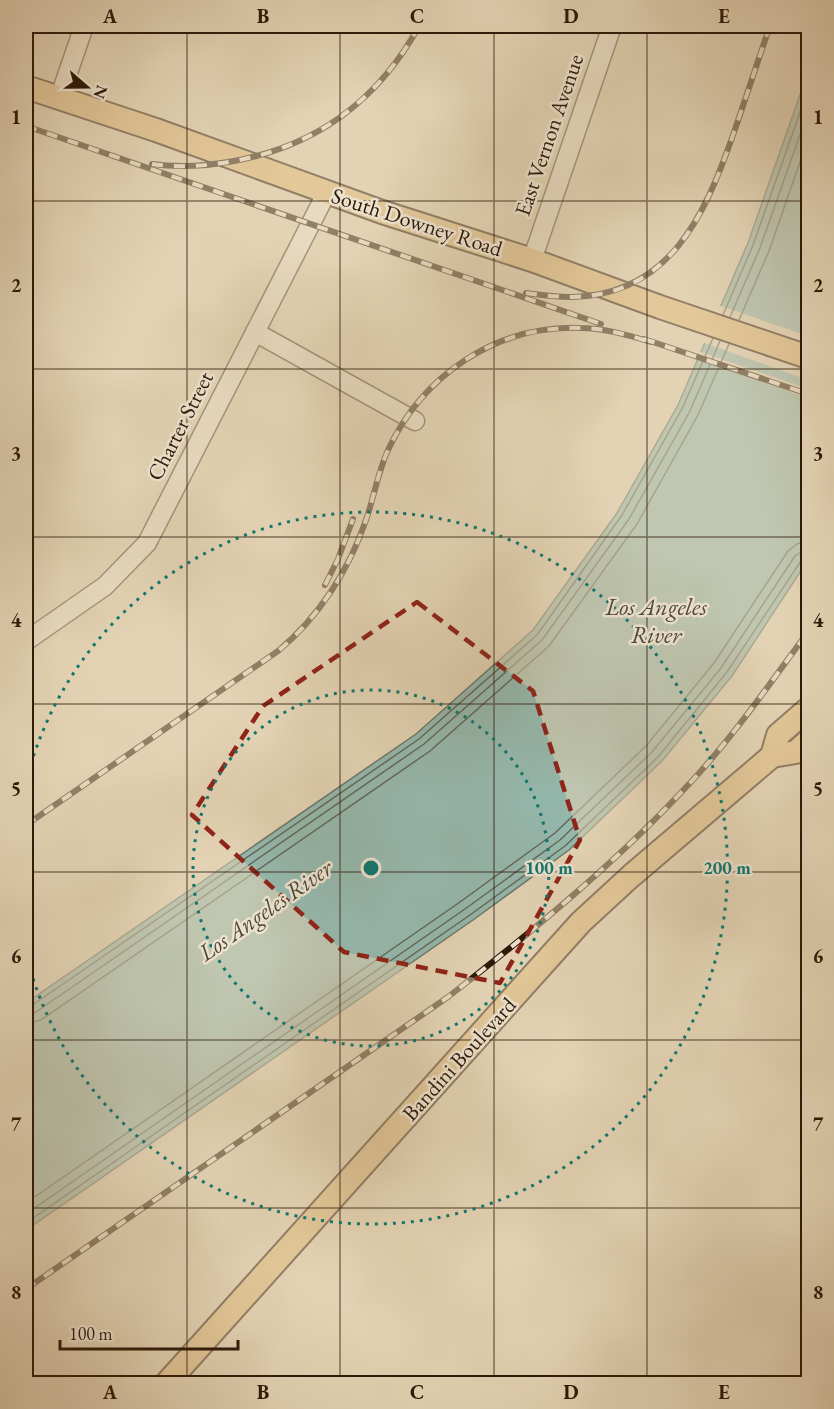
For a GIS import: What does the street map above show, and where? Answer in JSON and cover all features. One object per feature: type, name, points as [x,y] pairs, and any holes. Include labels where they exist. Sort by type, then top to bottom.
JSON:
[{"type":"main road","name":"South Downey Road","points":[[26,87],[808,357]]},
{"type":"main road","name":"Bandini Boulevard","points":[[772,756],[778,735],[808,709]]},
{"type":"main road","name":"Bandini Boulevard","points":[[166,1383],[581,922],[631,876],[772,756],[796,752],[808,741]]},
{"type":"street","points":[[59,99],[84,26]]},
{"type":"street","name":"East Vernon Avenue","points":[[532,260],[612,26]]},
{"type":"street","name":"Charter Street","points":[[26,641],[105,586],[147,543],[327,192]]},
{"type":"street","points":[[255,332],[415,421]]},
{"type":"highlighted area","points":[[417,602],[533,691],[580,840],[500,983],[344,952],[192,815],[263,706]]},
{"type":"water","name":"Los Angeles River","points":[[808,72],[808,560],[732,676],[662,761],[569,850],[473,920],[26,1230],[26,1003],[416,734],[533,630],[617,513],[678,405],[748,243]]},
{"type":"pier","points":[[718,305],[808,336],[808,380],[702,342]]},
{"type":"pier","points":[[698,351],[808,389],[808,398],[695,359]]},
{"type":"railway","points":[[152,164],[193,166],[234,161],[264,154],[318,131],[365,97],[385,76],[419,26]]},
{"type":"railway","points":[[526,293],[572,297],[606,293],[634,282],[658,267],[678,246],[695,222],[709,196],[737,124],[770,26]]},
{"type":"railway","points":[[26,126],[601,324]]},
{"type":"railway","points":[[26,825],[278,651],[307,623],[331,592],[351,557],[366,520],[388,450],[403,423],[421,399],[442,378],[466,360],[492,346],[519,335],[549,329],[598,329],[651,342]]},
{"type":"railway","points":[[644,339],[808,394]]},
{"type":"railway","points":[[325,585],[338,559],[353,519]]},
{"type":"railway","points":[[26,1289],[448,997],[543,921],[604,868],[690,783],[737,728],[808,632]]}]
